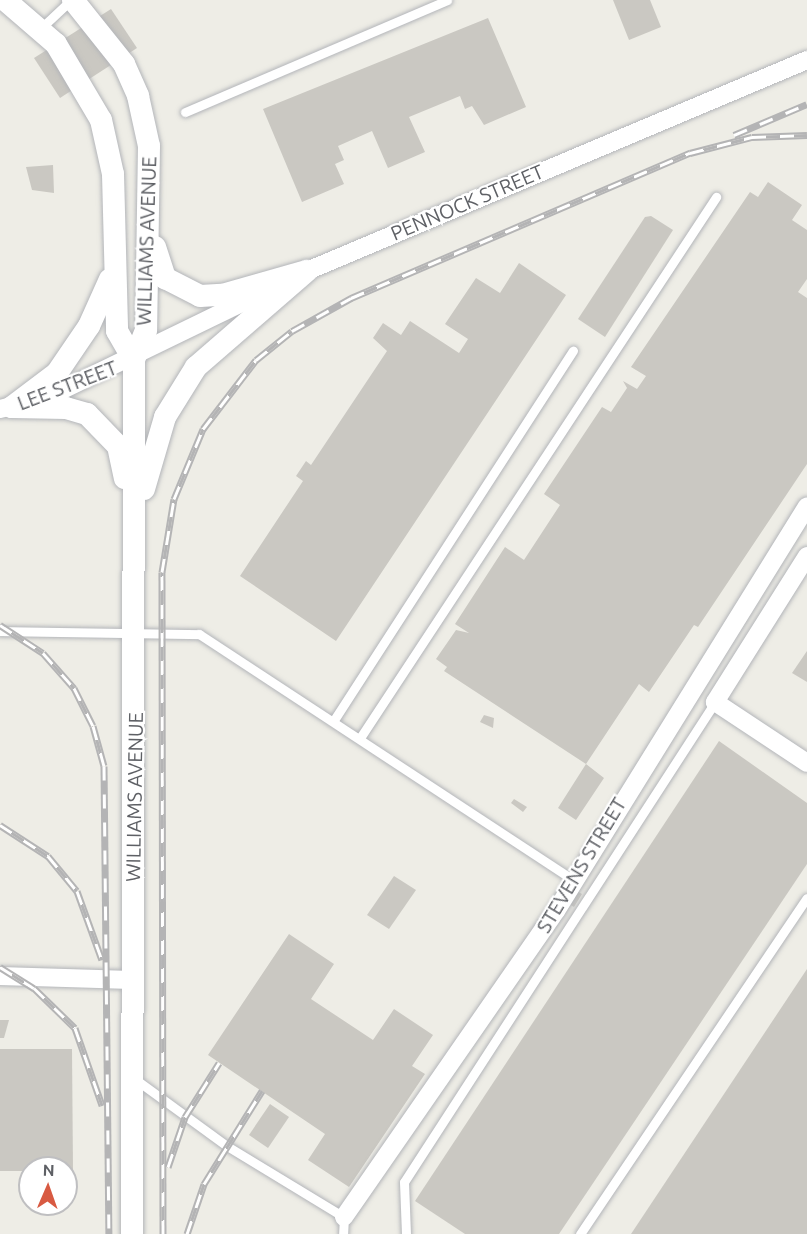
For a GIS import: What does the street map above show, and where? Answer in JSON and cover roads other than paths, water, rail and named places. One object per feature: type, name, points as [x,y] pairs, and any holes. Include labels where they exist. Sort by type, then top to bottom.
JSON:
[{"type":"street","name":"WILLIAMS AVENUE","points":[[5,0],[56,44],[101,120],[113,174],[113,265],[117,331],[134,360]]},
{"type":"street","name":"WILLIAMS AVENUE","points":[[72,0],[106,38],[138,96],[149,146],[151,218],[146,330],[134,360],[136,630],[131,980],[132,1234]]},
{"type":"street","name":"PENNOCK STREET","points":[[134,360],[307,271],[805,65]]},
{"type":"street","points":[[151,218],[160,272],[189,294],[222,296],[307,271]]},
{"type":"street","points":[[6,408],[45,385],[74,350],[101,305],[113,265]]},
{"type":"street","points":[[135,530],[157,436],[186,380],[211,351],[307,271]]},
{"type":"street","name":"LEE STREET","points":[[6,408],[134,360]]},
{"type":"street","points":[[6,408],[78,410],[106,428],[118,446],[135,530]]},
{"type":"street","name":"STEVENS STREET","points":[[344,1226],[573,880],[807,506]]},
{"type":"street","points":[[807,556],[715,702],[807,763]]},
{"type":"street","points":[[0,976],[131,980]]},
{"type":"lane","points":[[39,29],[72,0]]},
{"type":"lane","points":[[185,112],[447,0]]},
{"type":"lane","points":[[360,738],[716,197]]},
{"type":"lane","points":[[334,720],[573,350]]},
{"type":"lane","points":[[0,631],[136,630],[199,634],[334,720],[573,880]]},
{"type":"lane","points":[[406,1234],[404,1182],[715,702]]},
{"type":"lane","points":[[580,1234],[807,898]]},
{"type":"lane","points":[[133,1077],[227,1146],[344,1226]]},
{"type":"railway","points":[[734,135],[807,104]]},
{"type":"railway","points":[[163,1234],[162,572],[174,499],[203,429],[256,360],[292,331],[351,298],[690,153],[752,137],[807,135]]},
{"type":"railway","points":[[0,625],[43,653],[74,688],[93,726],[104,766],[109,1234]]},
{"type":"railway","points":[[0,825],[48,856],[77,891],[102,960]]},
{"type":"railway","points":[[0,967],[34,988],[75,1028],[102,1105]]},
{"type":"railway","points":[[168,1167],[185,1117],[219,1063]]},
{"type":"railway","points":[[187,1234],[204,1184],[262,1091]]}]
